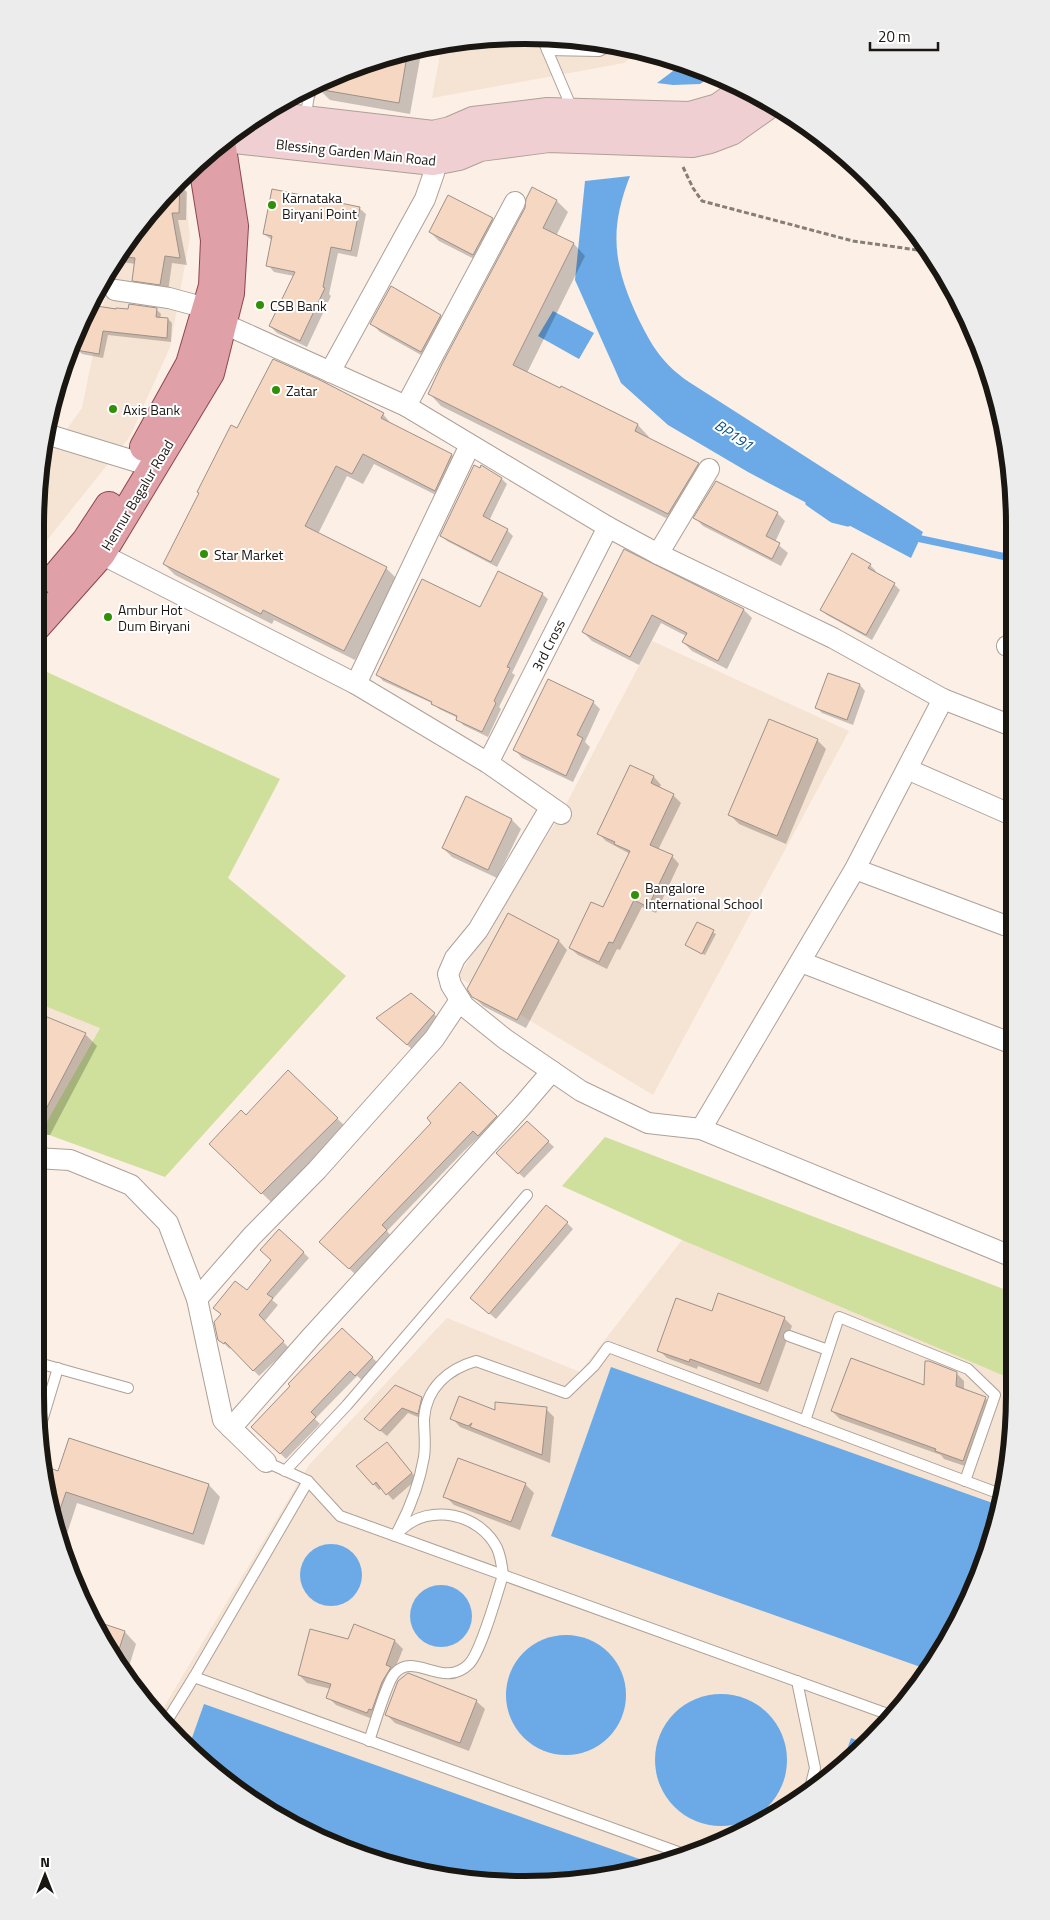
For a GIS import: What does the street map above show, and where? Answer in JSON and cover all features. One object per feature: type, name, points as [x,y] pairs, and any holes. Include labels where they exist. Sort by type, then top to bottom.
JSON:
[{"type":"main road","name":"Blessing Garden Main Road","points":[[271,116],[433,135],[450,131],[473,121],[548,112],[690,116],[718,108],[739,93]]},
{"type":"main road","name":"Blessing Garden Main Road","points":[[237,139],[433,161],[459,156],[480,146],[539,140],[692,143],[731,131],[765,107]]},
{"type":"main road","name":"Hennur Bagalur Road","points":[[44,616],[93,548],[145,464],[190,364],[214,316],[230,293],[234,226],[222,151]]},
{"type":"main road","name":"Hennur Bagalur Road","points":[[203,167],[215,240],[214,316]]},
{"type":"main road","name":"Hennur Bagalur Road","points":[[44,594],[93,548]]},
{"type":"street","points":[[330,372],[425,198],[434,173]]},
{"type":"street","points":[[406,406],[515,202]]},
{"type":"street","points":[[116,290],[169,298],[214,316],[406,406],[608,527],[658,554],[834,638],[943,699],[1006,724]]},
{"type":"street","points":[[52,436],[145,464]]},
{"type":"street","points":[[356,684],[470,445]]},
{"type":"street","points":[[658,554],[709,470]]},
{"type":"street","name":"3rd Cross","points":[[488,763],[608,527]]},
{"type":"street","points":[[93,548],[356,684],[488,763],[555,811],[478,930],[460,951],[449,970],[449,981],[464,1006],[499,1034],[581,1091],[648,1123],[701,1129],[1006,1254]]},
{"type":"street","points":[[701,1129],[855,868],[943,699]]},
{"type":"street","points":[[907,769],[1006,812]]},
{"type":"street","points":[[855,868],[1006,926]]},
{"type":"street","points":[[801,962],[1006,1041]]},
{"type":"street","points":[[197,1300],[252,1236],[317,1170],[434,1039],[460,1000]]},
{"type":"street","points":[[231,1428],[552,1071]]},
{"type":"street","points":[[44,1159],[70,1160],[131,1185],[168,1223],[197,1300],[223,1420],[266,1462]]},
{"type":"lane","points":[[545,45],[574,112]]},
{"type":"lane","points":[[547,50],[601,50]]},
{"type":"lane","points":[[304,120],[309,95]]},
{"type":"lane","points":[[285,1471],[346,1405],[527,1195]]},
{"type":"lane","points":[[805,1421],[839,1316],[968,1369],[995,1395],[965,1481]]},
{"type":"lane","points":[[789,1336],[828,1350]]},
{"type":"lane","points":[[395,1536],[406,1517],[420,1477],[424,1455],[426,1406],[431,1393],[450,1372],[462,1365],[476,1361],[566,1393],[594,1366],[608,1347],[996,1492]]},
{"type":"lane","points":[[44,1364],[128,1388]]},
{"type":"lane","points":[[45,1411],[58,1368]]},
{"type":"lane","points":[[266,1462],[308,1481],[340,1516],[886,1713]]},
{"type":"lane","points":[[169,1718],[308,1481]]},
{"type":"lane","points":[[370,1741],[391,1678],[400,1668],[412,1665],[439,1674],[448,1674],[457,1672],[470,1663],[475,1656],[503,1575],[502,1562],[490,1537],[480,1528],[456,1516],[443,1514],[416,1520],[404,1526],[395,1536]]},
{"type":"lane","points":[[194,1677],[677,1852]]},
{"type":"lane","points":[[798,1681],[815,1768],[812,1781]]},
{"type":"path","points":[[682,164],[702,202],[853,241],[920,250]]},
{"type":"shaded area","points":[[525,44],[588,48],[632,56],[624,63],[432,98],[441,51],[494,45]]},
{"type":"shaded area","points":[[184,186],[190,237],[170,347],[130,436],[44,544],[45,494],[49,454],[82,408],[107,286],[143,232]]},
{"type":"shaded area","name":"Bangalore International School","points":[[652,641],[849,731],[653,1095],[458,977],[561,814]]},
{"type":"shaded area","points":[[44,1005],[100,1027],[44,1127]]},
{"type":"shaded area","points":[[682,1240],[1006,1377],[1005,1426],[997,1489],[981,1550],[957,1608],[942,1636],[907,1688],[865,1735],[818,1777],[766,1812],[738,1827],[680,1851],[650,1860],[588,1872],[556,1875],[525,1876],[462,1872],[400,1860],[370,1851],[312,1827],[284,1812],[232,1777],[208,1757],[162,1711],[309,1465],[447,1318],[580,1372]]},
{"type":"green space","points":[[44,671],[280,779],[228,878],[346,976],[165,1177],[44,1133],[44,1127],[100,1028],[44,1006]]},
{"type":"green space","points":[[605,1137],[1006,1290],[1006,1377],[682,1240],[562,1186]]},
{"type":"water","points":[[677,68],[707,79],[700,84],[673,85],[657,83]]},
{"type":"water","points":[[630,176],[619,215],[617,249],[619,266],[639,320],[659,355],[672,369],[689,382],[923,532],[911,558],[748,472],[668,425],[621,383],[575,280],[585,181]]},
{"type":"water","points":[[553,311],[594,333],[579,359],[538,336]]},
{"type":"water","points":[[611,1367],[994,1503],[981,1550],[970,1579],[942,1636],[921,1667],[551,1536]]},
{"type":"water","points":[[325,1544],[337,1544],[353,1553],[360,1563],[362,1575],[360,1587],[353,1597],[337,1606],[325,1606],[314,1601],[305,1592],[300,1581],[300,1569],[305,1558],[314,1549]]},
{"type":"water","points":[[435,1585],[447,1585],[463,1594],[470,1604],[472,1616],[470,1628],[463,1638],[447,1647],[435,1647],[424,1642],[415,1633],[410,1622],[410,1610],[415,1599],[424,1590]]},
{"type":"water","points":[[566,1635],[589,1639],[609,1652],[622,1672],[626,1695],[622,1718],[609,1738],[589,1751],[566,1755],[543,1751],[523,1738],[510,1718],[506,1695],[510,1672],[523,1652],[543,1639]]},
{"type":"water","points":[[721,1694],[734,1695],[746,1699],[768,1713],[782,1735],[786,1747],[786,1773],[782,1785],[768,1807],[746,1821],[734,1825],[721,1826],[708,1825],[696,1821],[674,1807],[660,1785],[656,1773],[655,1760],[656,1747],[660,1735],[674,1713],[696,1699],[708,1695]]},
{"type":"water","points":[[204,1704],[645,1861],[588,1872],[525,1876],[462,1872],[400,1860],[341,1840],[284,1812],[232,1777],[191,1741]]},
{"type":"water","points":[[851,1738],[859,1741],[846,1753]]},
{"type":"building","points":[[407,59],[399,103],[320,89],[370,69]]},
{"type":"building","points":[[532,187],[557,200],[543,228],[574,243],[513,365],[638,424],[635,431],[699,463],[668,514],[428,394],[525,208],[526,199]]},
{"type":"building","points":[[272,189],[360,207],[351,251],[331,247],[323,287],[325,288],[300,341],[269,326],[295,272],[266,266],[272,236],[263,234]]},
{"type":"building","points":[[180,191],[179,213],[172,213],[180,258],[165,256],[160,285],[132,281],[135,258],[126,257],[143,232]]},
{"type":"building","points":[[448,195],[493,218],[473,255],[429,232]]},
{"type":"building","points":[[391,286],[441,315],[421,352],[370,324]]},
{"type":"building","points":[[129,304],[157,308],[156,317],[168,318],[167,338],[103,331],[99,354],[77,350],[96,306],[128,309]]},
{"type":"building","points":[[273,359],[320,380],[384,413],[381,418],[452,454],[435,491],[363,454],[352,474],[336,466],[305,526],[387,567],[344,651],[263,610],[261,614],[163,564],[231,425],[237,428]]},
{"type":"building","points":[[474,465],[480,468],[481,465],[502,478],[483,516],[508,529],[491,562],[440,536]]},
{"type":"building","points":[[716,481],[778,512],[766,536],[780,543],[772,559],[693,518]]},
{"type":"building","points":[[624,549],[744,609],[718,661],[682,642],[687,633],[652,615],[630,657],[582,632]]},
{"type":"building","points":[[852,553],[871,564],[868,568],[895,583],[866,635],[820,610]]},
{"type":"building","points":[[498,571],[543,593],[507,667],[510,668],[482,732],[456,720],[457,716],[431,704],[432,702],[376,675],[422,579],[480,607]]},
{"type":"building","points":[[828,673],[860,684],[847,720],[815,708]]},
{"type":"building","points":[[548,679],[594,701],[577,735],[583,738],[566,776],[513,750]]},
{"type":"building","points":[[769,719],[818,739],[777,836],[728,815]]},
{"type":"building","points":[[630,765],[654,776],[651,783],[674,794],[650,845],[673,855],[648,907],[634,900],[613,943],[609,942],[599,962],[569,948],[591,902],[603,907],[630,851],[597,834]]},
{"type":"building","points":[[466,796],[512,819],[488,870],[442,848]]},
{"type":"building","points":[[508,913],[559,940],[517,1020],[472,997],[467,989]]},
{"type":"building","points":[[697,922],[714,930],[702,954],[685,945]]},
{"type":"building","points":[[411,993],[435,1013],[407,1045],[376,1018]]},
{"type":"building","points":[[44,1016],[86,1033],[44,1113]]},
{"type":"building","points":[[288,1070],[338,1118],[261,1194],[209,1144],[241,1110],[246,1115]]},
{"type":"building","points":[[460,1082],[497,1116],[478,1136],[473,1131],[382,1225],[387,1230],[349,1269],[319,1242],[431,1123],[427,1118]]},
{"type":"building","points":[[527,1121],[549,1141],[518,1174],[496,1153]]},
{"type":"building","points":[[546,1205],[568,1222],[489,1314],[470,1298]]},
{"type":"building","points":[[279,1229],[304,1252],[267,1294],[273,1298],[259,1315],[284,1341],[253,1371],[225,1342],[224,1344],[218,1340],[214,1322],[221,1314],[213,1308],[235,1281],[247,1290],[271,1260],[260,1250]]},
{"type":"building","points":[[718,1293],[785,1317],[760,1384],[690,1359],[689,1362],[657,1351],[676,1298],[712,1311]]},
{"type":"building","points":[[342,1328],[373,1357],[355,1376],[350,1371],[311,1412],[316,1417],[280,1454],[251,1427],[290,1386],[288,1384]]},
{"type":"building","points":[[851,1358],[924,1385],[925,1361],[929,1361],[957,1372],[956,1386],[986,1397],[963,1461],[935,1451],[936,1449],[831,1411]]},
{"type":"building","points":[[395,1385],[422,1397],[418,1414],[402,1408],[380,1431],[364,1419]]},
{"type":"building","points":[[459,1396],[495,1410],[495,1402],[547,1407],[542,1455],[470,1427],[472,1423],[468,1426],[450,1419]]},
{"type":"building","points":[[69,1438],[209,1484],[193,1534],[66,1492],[59,1514],[50,1468],[58,1471]]},
{"type":"building","points":[[387,1442],[412,1473],[386,1495],[376,1482],[373,1485],[356,1466]]},
{"type":"building","points":[[458,1458],[526,1483],[511,1522],[443,1497]]},
{"type":"building","points":[[101,1623],[125,1631],[118,1652]]},
{"type":"building","points":[[354,1624],[395,1640],[386,1665],[391,1667],[382,1682],[372,1710],[369,1709],[367,1713],[326,1698],[331,1684],[298,1675],[310,1629],[348,1639]]},
{"type":"building","points":[[408,1673],[477,1700],[460,1743],[385,1715],[398,1681]]},
{"type":"waterway","name":"BP191","points":[[809,503],[832,519],[848,523]]},
{"type":"waterway","name":"BP191","points":[[912,537],[1006,557]]},
{"type":"place","name":"Karnataka Biryani Point","points":[[272,205]]},
{"type":"place","name":"CSB Bank","points":[[260,305]]},
{"type":"place","name":"Zatar","points":[[276,390]]},
{"type":"place","name":"Axis Bank","points":[[113,409]]},
{"type":"place","name":"Star Market","points":[[204,554]]},
{"type":"place","name":"Ambur Hot Dum Biryani","points":[[108,617]]},
{"type":"place","name":"Bangalore International School","points":[[635,895]]}]
